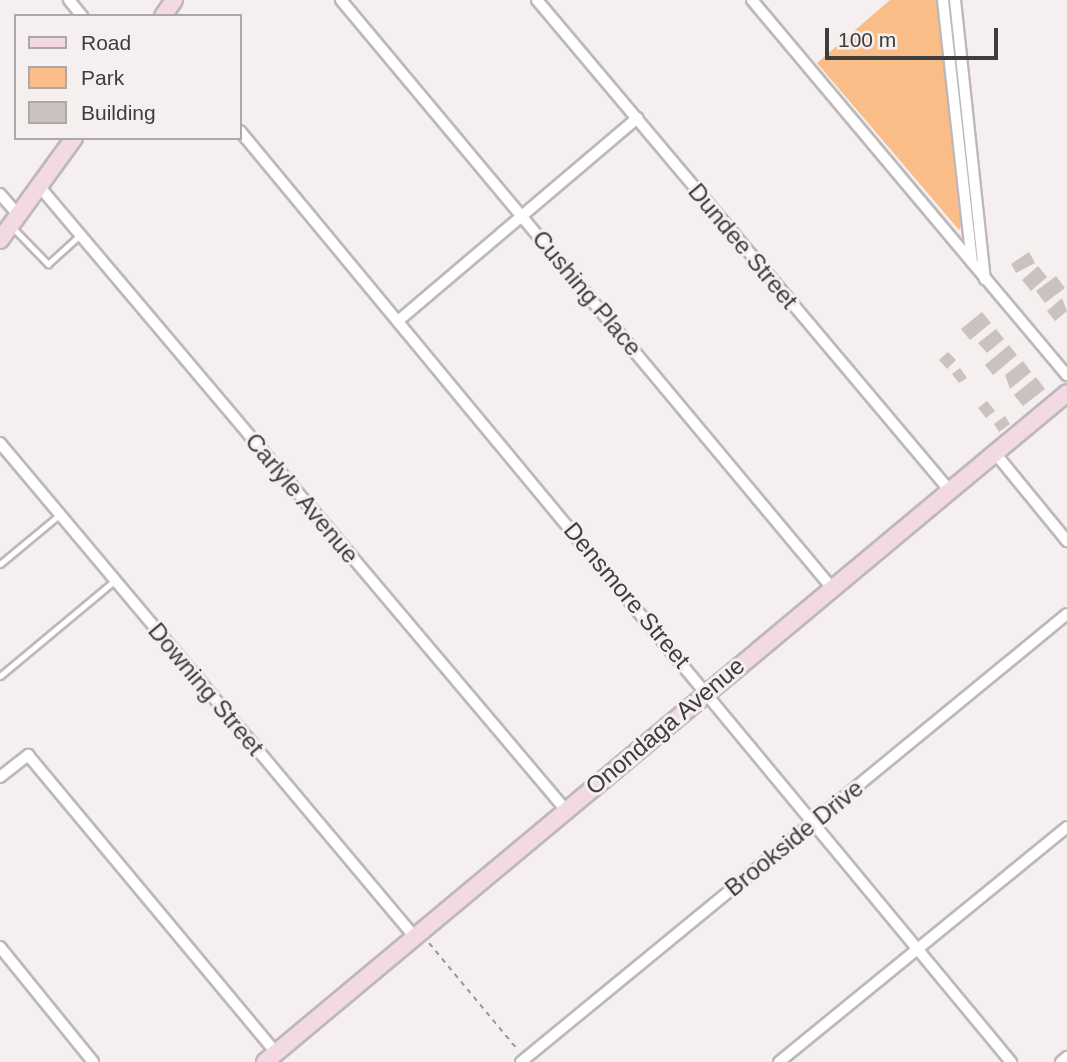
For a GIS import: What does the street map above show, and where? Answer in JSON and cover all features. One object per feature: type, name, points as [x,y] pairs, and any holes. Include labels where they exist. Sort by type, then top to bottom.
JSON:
[{"type":"street","points":[[69,0],[80,14]]},
{"type":"street","name":"Cushing Place","points":[[341,0],[832,588]]},
{"type":"street","name":"Dundee Street","points":[[537,0],[950,491]]},
{"type":"street","points":[[752,0],[1067,374]]},
{"type":"street","points":[[943,0],[972,263]]},
{"type":"street","points":[[956,0],[985,279]]},
{"type":"street","points":[[398,321],[636,118]]},
{"type":"street","name":"Densmore Street","points":[[242,133],[707,691],[1011,1062]]},
{"type":"street","points":[[0,240],[73,140]]},
{"type":"street","name":"Carlyle Avenue","points":[[39,186],[565,809]]},
{"type":"street","points":[[0,194],[14,220]]},
{"type":"street","name":"Onondaga Avenue","points":[[271,1058],[413,935],[1067,393]]},
{"type":"street","name":"Downing Street","points":[[0,443],[413,935]]},
{"type":"street","points":[[995,453],[1067,541]]},
{"type":"street","name":"Brookside Drive","points":[[523,1061],[1067,614]]},
{"type":"street","points":[[0,777],[28,755],[271,1058]]},
{"type":"street","points":[[779,1062],[1067,827]]},
{"type":"street","points":[[0,947],[93,1062]]},
{"type":"street","points":[[1061,1062],[1067,1057]]},
{"type":"lane","points":[[14,220],[48,264],[80,235]]},
{"type":"lane","points":[[0,564],[59,514]]},
{"type":"lane","points":[[0,676],[114,581]]},
{"type":"path","points":[[413,935],[424,937],[523,1061]]},
{"type":"green space","points":[[890,0],[937,0],[962,225],[959,230],[817,63]]},
{"type":"green space","points":[[946,0],[950,0],[970,183],[967,183]]},
{"type":"building","points":[[1029,252],[1035,263],[1016,273],[1011,264]]},
{"type":"building","points":[[1038,266],[1047,277],[1031,291],[1022,280]]},
{"type":"building","points":[[1056,276],[1065,288],[1045,303],[1036,291]]},
{"type":"building","points":[[1062,298],[1067,311],[1055,321],[1047,311]]},
{"type":"building","points":[[982,312],[991,323],[970,340],[961,329]]},
{"type":"building","points":[[996,329],[1004,339],[987,353],[978,343]]},
{"type":"building","points":[[1009,345],[1017,355],[993,375],[985,365]]},
{"type":"building","points":[[948,352],[956,360],[947,369],[939,360]]},
{"type":"building","points":[[1023,361],[1031,372],[1010,389],[1005,375]]},
{"type":"building","points":[[960,368],[967,378],[959,383],[952,374]]},
{"type":"building","points":[[1036,377],[1045,389],[1023,406],[1014,395]]},
{"type":"building","points":[[987,401],[995,411],[986,418],[978,408]]},
{"type":"building","points":[[1005,416],[1010,424],[999,432],[994,424]]}]
